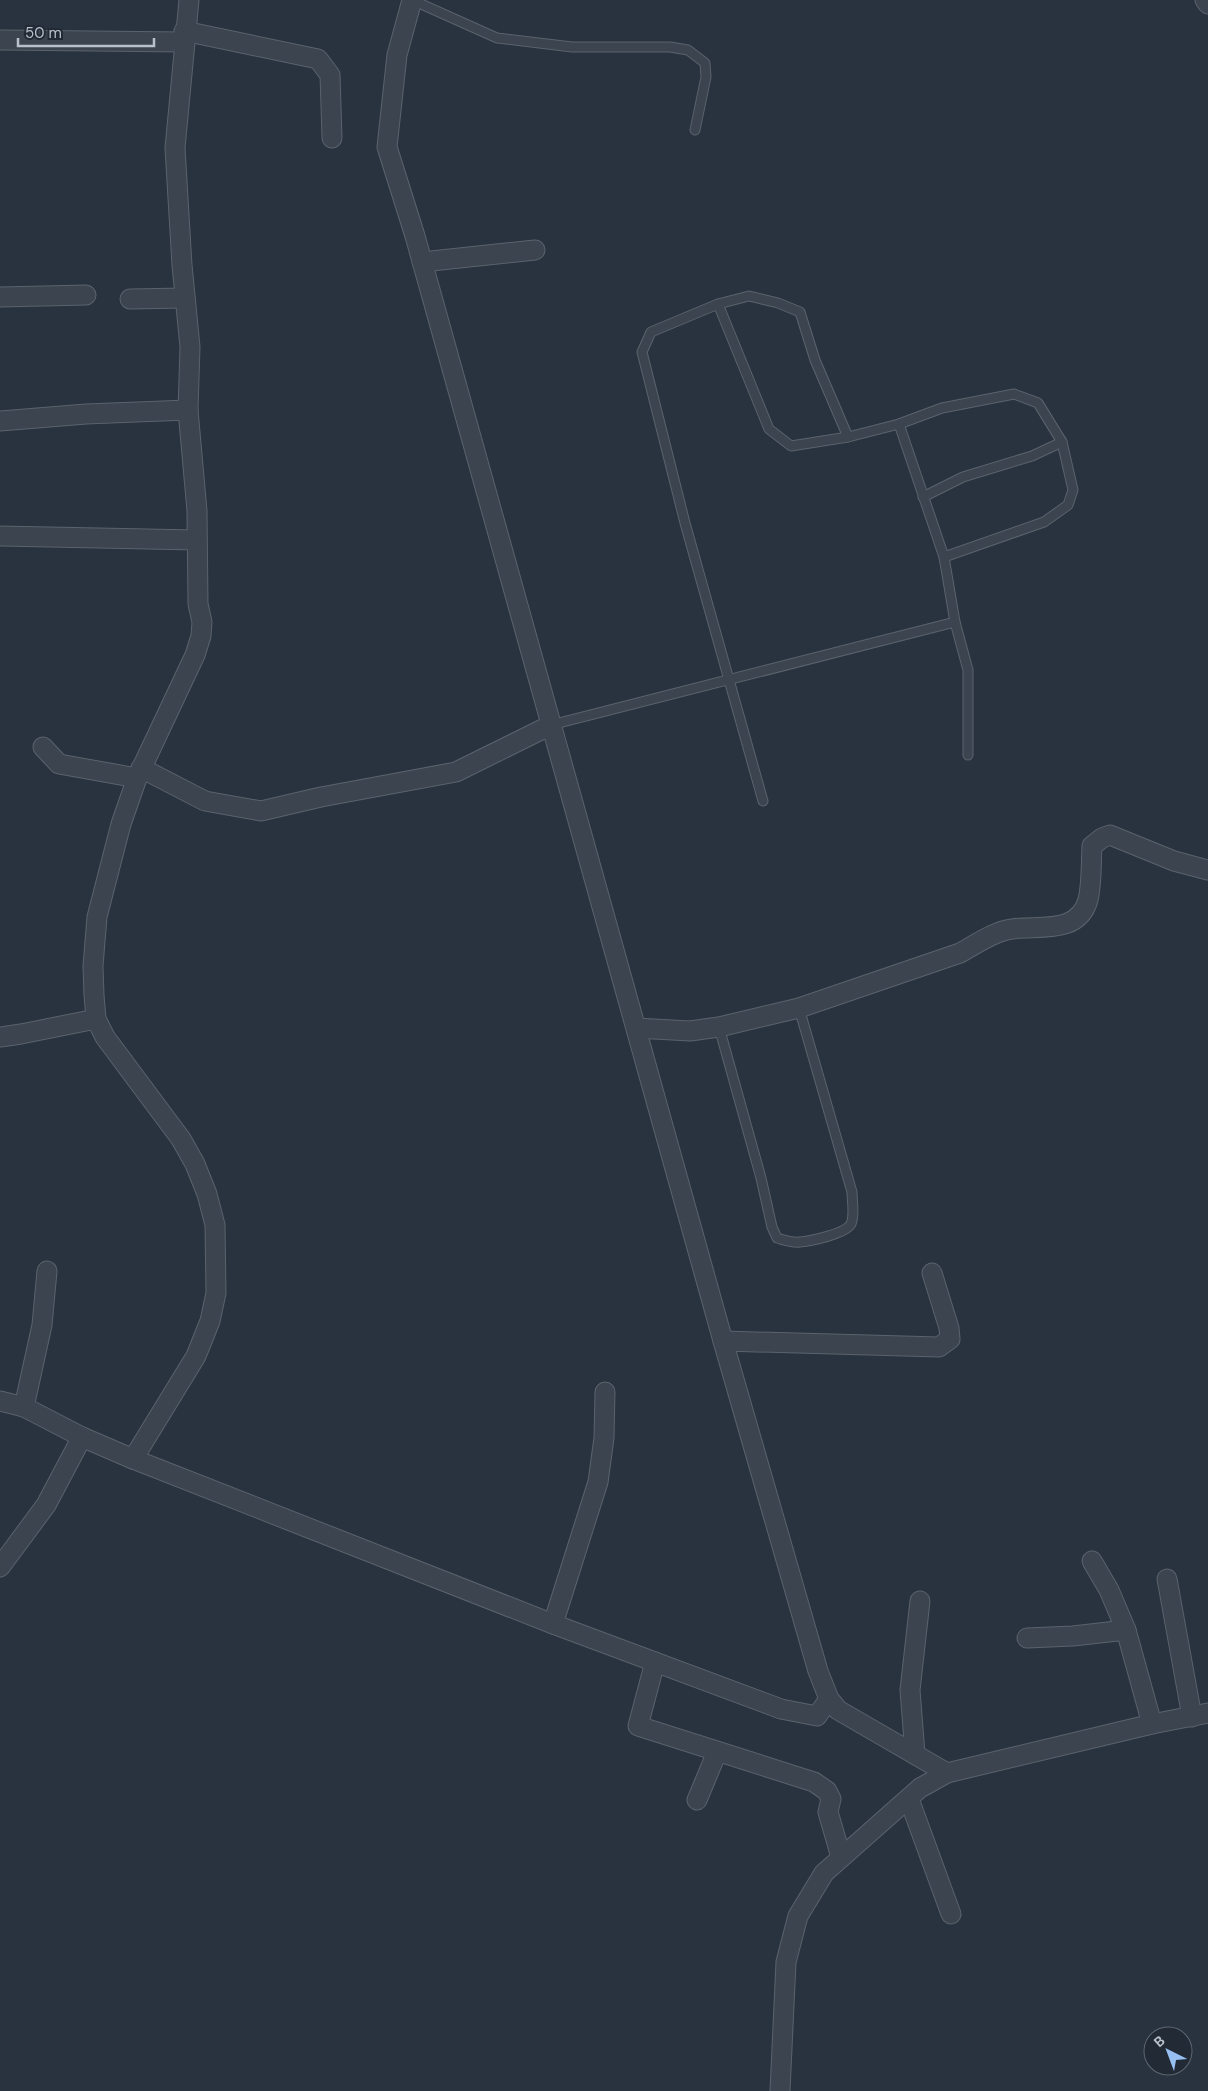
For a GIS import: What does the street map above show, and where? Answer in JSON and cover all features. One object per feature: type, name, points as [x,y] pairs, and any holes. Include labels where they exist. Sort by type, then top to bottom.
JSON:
[{"type":"street","points":[[133,1459],[196,1356],[210,1321],[216,1293],[215,1225],[207,1194],[195,1164],[181,1139],[105,1037],[96,1019],[92,966],[97,917],[121,824],[139,773],[192,663],[201,636],[202,622],[198,604],[197,511],[188,410],[190,347],[175,148],[189,0]]},
{"type":"street","points":[[412,0],[397,55],[388,147],[422,262],[723,1341],[818,1671],[829,1699],[838,1710],[947,1773]]},
{"type":"street","points":[[1205,0],[1208,4]]},
{"type":"street","points":[[0,40],[184,37],[318,59],[330,75],[332,138]]},
{"type":"street","points":[[422,262],[535,250]]},
{"type":"street","points":[[0,297],[86,295]]},
{"type":"street","points":[[130,299],[185,298]]},
{"type":"street","points":[[0,421],[86,414],[188,410]]},
{"type":"street","points":[[0,536],[197,540]]},
{"type":"street","points":[[43,747],[59,764],[139,773],[205,801],[261,811],[321,797],[456,772],[551,725]]},
{"type":"street","points":[[636,1028],[690,1031],[719,1027],[799,1008],[960,953],[1011,929],[1045,928],[1071,923],[1082,911],[1088,900],[1092,846],[1102,838],[1110,836],[1174,861],[1208,870]]},
{"type":"street","points":[[0,1037],[96,1019]]},
{"type":"street","points":[[24,1407],[42,1325],[47,1270]]},
{"type":"street","points":[[723,1341],[940,1346],[950,1339],[949,1328],[932,1273]]},
{"type":"street","points":[[553,1624],[598,1482],[604,1438],[605,1392]]},
{"type":"street","points":[[0,1400],[24,1407],[82,1438],[133,1459],[553,1624],[781,1709],[802,1715],[817,1716],[829,1699]]},
{"type":"street","points":[[0,1567],[46,1505],[82,1438]]},
{"type":"street","points":[[1092,1561],[1109,1590],[1126,1630],[1152,1724]]},
{"type":"street","points":[[780,2091],[786,1962],[798,1916],[824,1873],[841,1857],[920,1788],[947,1773],[1152,1724],[1200,1715],[1167,1579]]},
{"type":"street","points":[[915,1754],[910,1690],[920,1600]]},
{"type":"street","points":[[1027,1638],[1073,1636],[1126,1630]]},
{"type":"street","points":[[655,1662],[638,1726],[814,1782],[827,1791],[831,1798],[828,1812],[841,1857]]},
{"type":"street","points":[[697,1800],[717,1752]]},
{"type":"street","points":[[909,1799],[951,1914]]},
{"type":"lane","points":[[412,0],[497,38],[572,47],[670,47],[688,50],[705,63],[706,70],[695,130]]},
{"type":"lane","points":[[763,801],[685,523],[642,352],[651,332],[718,304],[749,296],[778,303],[800,312],[815,360],[848,437]]},
{"type":"lane","points":[[718,304],[769,429],[791,446],[848,437],[899,424],[942,408],[1014,394],[1038,402],[1062,442],[1073,490],[1068,505],[1044,522],[944,557]]},
{"type":"lane","points":[[646,366],[650,356]]},
{"type":"lane","points":[[899,424],[944,557],[955,622],[968,670],[968,755]]},
{"type":"lane","points":[[923,497],[963,477],[1032,456],[1062,442]]},
{"type":"lane","points":[[551,725],[955,622]]},
{"type":"lane","points":[[719,1027],[761,1178],[772,1227],[777,1238],[799,1242],[830,1236],[843,1231],[851,1224],[853,1212],[852,1192],[799,1008]]}]
